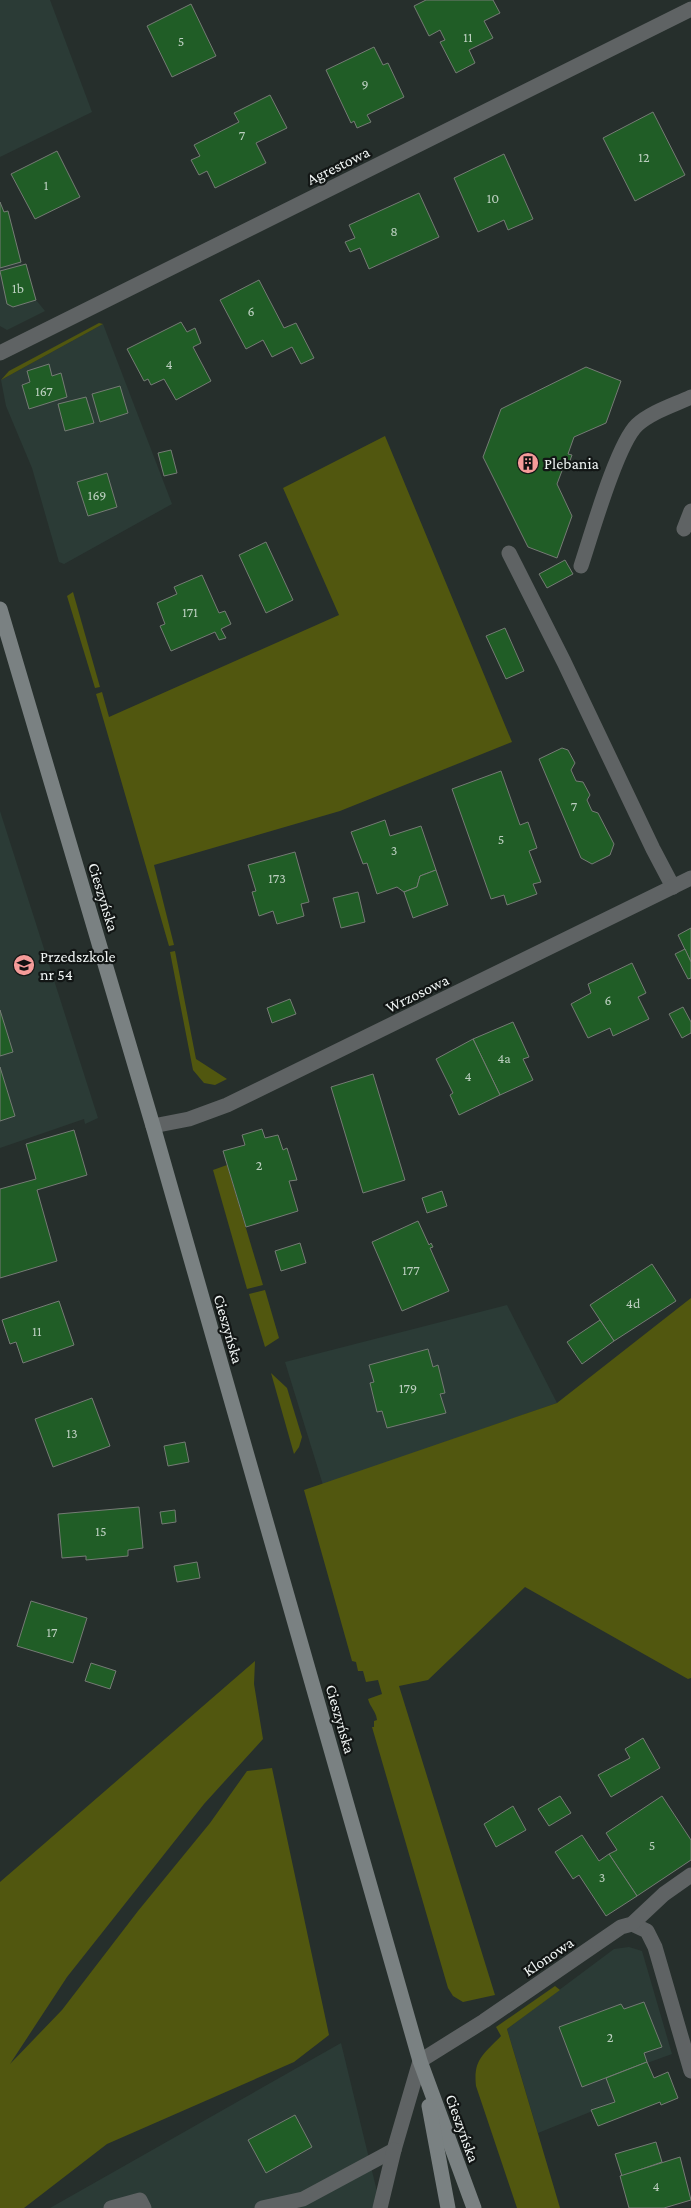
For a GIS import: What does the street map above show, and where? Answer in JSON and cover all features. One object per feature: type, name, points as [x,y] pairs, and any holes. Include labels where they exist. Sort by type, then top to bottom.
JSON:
[{"type":"main road","name":"Cieszyńska","points":[[0,610],[153,1126],[420,2061],[474,2208]]},
{"type":"main road","name":"Cieszyńska","points":[[420,2061],[448,2208]]},
{"type":"street","name":"Agrestowa","points":[[0,353],[691,9]]},
{"type":"street","points":[[581,566],[613,473],[629,435],[644,419],[691,397]]},
{"type":"street","points":[[684,529],[691,511]]},
{"type":"street","points":[[509,553],[564,662],[652,849],[673,887]]},
{"type":"street","name":"Wrzosowa","points":[[153,1126],[190,1119],[227,1106],[691,878]]},
{"type":"street","name":"Klonowa","points":[[420,2061],[484,2021],[621,1927],[632,1924],[664,1894],[691,1875]]},
{"type":"street","points":[[632,1924],[647,1931],[655,1947],[691,2071]]},
{"type":"street","points":[[380,2208],[394,2150],[420,2061]]},
{"type":"street","points":[[262,2208],[303,2199],[394,2150]]},
{"type":"street","points":[[111,2208],[140,2200],[144,2208]]},
{"type":"shaded area","points":[[0,0],[50,0],[92,112],[0,157]]},
{"type":"shaded area","points":[[0,202],[4,212],[8,211],[22,265],[26,264],[36,300],[45,311],[7,330],[0,326]]},
{"type":"shaded area","points":[[103,324],[172,504],[64,564],[59,562],[32,468],[6,406],[1,380]]},
{"type":"shaded area","name":"Przedszkole nr 54","points":[[0,811],[98,1118],[85,1124],[84,1119],[0,1148]]},
{"type":"shaded area","points":[[507,1305],[557,1403],[323,1485],[285,1362]]},
{"type":"shaded area","points":[[629,1947],[642,1951],[672,2054],[606,2078],[615,2102],[538,2133],[507,2029],[614,1949]]},
{"type":"shaded area","points":[[341,2043],[381,2208],[50,2208]]},
{"type":"green space","points":[[99,323],[103,324],[1,380],[9,371]]},
{"type":"green space","points":[[385,436],[512,742],[340,811],[154,865],[174,945],[169,946],[96,694],[102,692],[109,717],[339,615],[283,488]]},
{"type":"green space","points":[[73,592],[100,687],[95,688],[67,596]]},
{"type":"green space","points":[[175,951],[196,1059],[227,1079],[215,1085],[204,1083],[193,1070],[170,952]]},
{"type":"green space","points":[[227,1165],[263,1285],[247,1289],[213,1170]]},
{"type":"green space","points":[[265,1290],[279,1338],[265,1347],[249,1294]]},
{"type":"green space","points":[[691,1298],[691,1678],[688,1679],[525,1587],[428,1680],[399,1686],[495,1995],[463,2002],[453,1996],[448,1988],[372,1727],[374,1727],[374,1721],[377,1720],[368,1699],[382,1694],[378,1680],[366,1682],[363,1671],[358,1671],[356,1662],[352,1661],[304,1490],[557,1403]]},
{"type":"green space","points":[[271,1373],[287,1388],[302,1437],[299,1447],[294,1454]]},
{"type":"green space","points":[[255,1661],[254,1684],[263,1739],[204,1804],[67,1977],[10,2064],[62,2010],[138,1911],[210,1823],[247,1771],[272,1768],[329,2035],[294,2062],[107,2144],[24,2208],[0,2208],[0,1882]]},
{"type":"green space","points":[[555,1986],[560,1990],[507,2029],[560,2208],[517,2208],[476,2086],[476,2069],[481,2058],[501,2036],[496,2027]]},
{"type":"building","points":[[426,0],[493,0],[500,13],[484,21],[493,38],[469,50],[475,63],[456,73],[440,42],[445,40],[440,30],[429,36],[414,6]]},
{"type":"building","points":[[191,4],[216,56],[172,77],[147,26]]},
{"type":"building","points":[[374,47],[383,65],[388,63],[404,97],[367,115],[371,122],[357,128],[354,121],[351,123],[326,70]]},
{"type":"building","points":[[270,95],[287,128],[256,143],[266,163],[215,188],[207,171],[199,175],[191,160],[200,156],[194,145],[239,122],[234,113]]},
{"type":"building","points":[[653,112],[685,175],[635,201],[603,138]]},
{"type":"building","points":[[57,151],[80,197],[35,219],[11,174]]},
{"type":"building","points":[[504,154],[533,219],[508,230],[504,220],[478,232],[454,178]]},
{"type":"building","points":[[419,193],[439,237],[369,269],[360,248],[350,252],[345,242],[355,238],[349,225]]},
{"type":"building","points":[[0,202],[4,212],[8,211],[21,262],[0,268]]},
{"type":"building","points":[[26,264],[36,300],[13,307],[7,304],[0,271]]},
{"type":"building","points":[[259,280],[284,328],[296,323],[314,358],[301,364],[292,347],[272,357],[263,340],[246,349],[220,300]]},
{"type":"building","points":[[181,322],[187,332],[195,328],[201,343],[193,347],[211,381],[176,400],[164,379],[151,385],[148,379],[144,381],[127,349]]},
{"type":"building","points":[[49,364],[52,376],[61,373],[67,397],[29,409],[22,385],[30,382],[27,371]]},
{"type":"building","name":"Plebania","points":[[586,367],[621,381],[606,423],[574,437],[568,454],[572,455],[567,469],[563,468],[557,484],[572,516],[557,558],[528,547],[483,457],[501,409]]},
{"type":"building","points":[[120,386],[128,413],[100,422],[92,394]]},
{"type":"building","points":[[86,397],[94,423],[65,431],[58,404]]},
{"type":"building","points":[[171,450],[177,473],[164,476],[158,453]]},
{"type":"building","points":[[107,473],[117,507],[88,516],[77,482]]},
{"type":"building","points":[[266,542],[293,600],[266,613],[239,555]]},
{"type":"building","points":[[565,560],[573,574],[547,588],[539,574]]},
{"type":"building","points":[[202,575],[219,613],[225,611],[231,624],[221,629],[226,638],[219,640],[215,632],[171,651],[160,626],[165,624],[157,603],[177,594],[174,587]]},
{"type":"building","points":[[505,628],[524,671],[506,679],[486,636]]},
{"type":"building","points":[[562,748],[568,750],[575,763],[571,770],[576,781],[583,782],[590,795],[587,800],[592,811],[598,813],[614,844],[610,855],[592,864],[581,858],[539,759]]},
{"type":"building","points":[[501,771],[520,825],[528,822],[537,848],[529,851],[541,882],[533,884],[537,894],[507,905],[504,895],[491,899],[452,789]]},
{"type":"building","points":[[385,820],[390,836],[421,826],[436,870],[420,876],[417,887],[404,892],[397,887],[377,894],[367,863],[363,864],[351,832]]},
{"type":"building","points":[[295,852],[309,902],[301,904],[304,916],[277,924],[273,911],[259,916],[252,892],[256,891],[248,865]]},
{"type":"building","points":[[436,870],[448,905],[413,918],[404,892],[417,887],[420,876]]},
{"type":"building","points":[[358,892],[365,922],[341,928],[333,898]]},
{"type":"building","points":[[691,928],[691,962],[678,935]]},
{"type":"building","points":[[685,949],[691,962],[691,978],[688,979],[675,954]]},
{"type":"building","points":[[632,963],[646,993],[638,997],[649,1019],[613,1036],[610,1028],[588,1038],[571,1004],[591,993],[588,984]]},
{"type":"building","points":[[290,999],[296,1014],[272,1023],[267,1008]]},
{"type":"building","points":[[683,1007],[691,1022],[691,1033],[682,1038],[669,1014]]},
{"type":"building","points":[[0,1010],[13,1052],[0,1056]]},
{"type":"building","points":[[513,1022],[529,1057],[523,1059],[533,1080],[500,1095],[473,1039]]},
{"type":"building","points":[[473,1039],[500,1095],[459,1115],[450,1095],[453,1093],[436,1059]]},
{"type":"building","points":[[0,1067],[15,1116],[0,1121]]},
{"type":"building","points":[[373,1074],[405,1180],[363,1193],[331,1087]]},
{"type":"building","points":[[262,1129],[265,1138],[278,1135],[283,1150],[287,1148],[297,1180],[289,1181],[298,1211],[246,1227],[223,1151],[245,1145],[242,1135]]},
{"type":"building","points":[[74,1130],[87,1175],[37,1190],[57,1261],[0,1278],[0,1189],[36,1179],[26,1144]]},
{"type":"building","points":[[442,1191],[447,1206],[427,1213],[422,1198]]},
{"type":"building","points":[[418,1221],[429,1245],[431,1243],[433,1247],[430,1248],[449,1291],[402,1311],[372,1242]]},
{"type":"building","points":[[300,1243],[306,1263],[281,1271],[275,1251]]},
{"type":"building","points":[[652,1264],[676,1301],[614,1341],[590,1305]]},
{"type":"building","points":[[59,1301],[74,1345],[23,1363],[16,1342],[10,1344],[2,1320]]},
{"type":"building","points":[[600,1320],[614,1341],[582,1364],[567,1342]]},
{"type":"building","points":[[428,1349],[433,1367],[438,1365],[445,1393],[440,1394],[446,1413],[387,1428],[382,1411],[377,1412],[370,1383],[374,1382],[369,1365]]},
{"type":"building","points":[[92,1398],[110,1446],[53,1467],[35,1419]]},
{"type":"building","points":[[185,1442],[189,1462],[168,1466],[164,1446]]},
{"type":"building","points":[[139,1507],[143,1548],[128,1550],[128,1556],[86,1560],[86,1556],[62,1558],[58,1514]]},
{"type":"building","points":[[175,1510],[176,1522],[162,1524],[160,1512]]},
{"type":"building","points":[[197,1562],[200,1578],[177,1582],[174,1566]]},
{"type":"building","points":[[31,1601],[87,1618],[73,1663],[17,1646]]},
{"type":"building","points":[[91,1663],[116,1671],[110,1689],[85,1681]]},
{"type":"building","points":[[643,1738],[660,1768],[611,1797],[598,1775],[630,1758],[625,1749]]},
{"type":"building","points":[[560,1796],[571,1813],[549,1826],[538,1809]]},
{"type":"building","points":[[662,1796],[691,1840],[691,1860],[637,1896],[609,1854],[617,1850],[606,1833]]},
{"type":"building","points":[[513,1806],[526,1830],[496,1847],[484,1824]]},
{"type":"building","points":[[582,1835],[599,1861],[609,1854],[637,1896],[606,1916],[579,1875],[573,1879],[555,1852]]},
{"type":"building","points":[[644,2002],[662,2047],[644,2053],[647,2062],[582,2087],[559,2027],[621,2004],[624,2009]]},
{"type":"building","points":[[647,2062],[654,2078],[668,2072],[678,2098],[661,2105],[660,2102],[598,2126],[591,2110],[615,2102],[606,2078]]},
{"type":"building","points":[[295,2115],[312,2147],[266,2173],[248,2140]]},
{"type":"building","points":[[656,2142],[662,2162],[622,2176],[615,2154]]},
{"type":"building","points":[[680,2157],[691,2200],[664,2208],[629,2208],[620,2176]]},
{"type":"place","name":"Plebania","points":[[528,463]]},
{"type":"place","name":"Przedszkole nr 54","points":[[24,965]]}]
